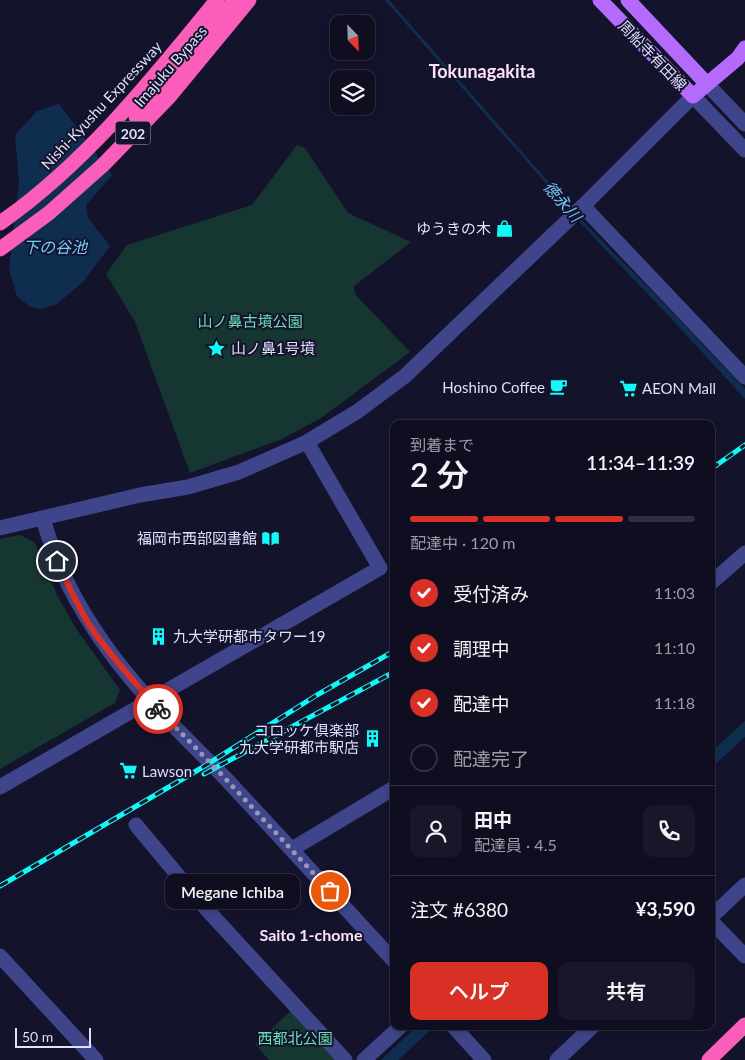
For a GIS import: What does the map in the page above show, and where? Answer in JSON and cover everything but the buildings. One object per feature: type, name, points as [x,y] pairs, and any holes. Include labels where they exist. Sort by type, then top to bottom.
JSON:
[{"type":"highway","name":"Imajuku Bypass","points":[[0,215],[59,166],[90,136],[208,0]]},
{"type":"highway","name":"Nishi-Kyushu Expressway","points":[[0,224],[54,181],[87,149],[169,59],[217,0]]},
{"type":"highway","name":"Nishi-Kyushu Expressway","points":[[0,239],[26,221],[96,160],[134,120],[235,0]]},
{"type":"highway","name":"Imajuku Bypass","points":[[0,249],[49,212],[103,165],[169,97],[249,0]]},
{"type":"highway","points":[[709,1060],[745,1025]]},
{"type":"main road","name":"周船寺有田線","points":[[600,0],[693,96],[738,58],[745,48]]},
{"type":"main road","name":"周船寺有田線","points":[[628,0],[707,84]]},
{"type":"street","points":[[707,84],[745,124]]},
{"type":"street","points":[[0,528],[140,495],[196,484],[239,472],[307,442],[358,411],[405,376],[583,206],[693,96],[745,150]]},
{"type":"street","points":[[583,206],[745,377]]},
{"type":"street","points":[[0,787],[380,568],[307,442]]},
{"type":"street","points":[[43,518],[50,544],[65,578],[90,625],[131,679],[292,849],[390,957]]},
{"type":"street","points":[[715,580],[745,553]]},
{"type":"street","points":[[292,849],[390,790]]},
{"type":"street","points":[[136,825],[200,902],[345,1060]]},
{"type":"street","points":[[715,913],[745,885]]},
{"type":"street","points":[[715,925],[745,956]]},
{"type":"street","points":[[0,956],[96,1060]]},
{"type":"street","points":[[364,1060],[397,1030]]},
{"type":"street","points":[[457,1030],[484,1060]]},
{"type":"street","points":[[557,1060],[589,1030]]},
{"type":"green space","name":"山ノ鼻古墳公園","points":[[297,145],[305,148],[348,213],[411,242],[354,286],[355,294],[410,352],[321,418],[282,439],[190,473],[135,322],[106,274],[127,245],[252,205]]},
{"type":"green space","points":[[20,535],[35,543],[58,597],[77,630],[120,690],[115,703],[0,769],[0,539]]},
{"type":"green space","name":"西都北公園","points":[[296,1006],[345,1060],[269,1060],[255,1044]]},
{"type":"water","name":"下の谷池","points":[[59,104],[112,175],[86,205],[88,218],[110,246],[84,281],[57,304],[42,309],[30,307],[17,296],[9,269],[19,183],[15,135],[37,111]]},
{"type":"water","name":"徳永川","points":[[598,237],[745,389],[745,399],[596,240]]},
{"type":"water","points":[[745,721],[745,737],[715,764],[715,748]]},
{"type":"water","points":[[413,1030],[431,1030],[398,1060],[381,1060]]},
{"type":"waterway","name":"徳永川","points":[[387,0],[571,210]]},
{"type":"waterway","name":"徳永川","points":[[577,217],[600,241]]},
{"type":"railway","points":[[715,466],[745,445]]},
{"type":"railway","points":[[0,886],[203,767],[317,695],[390,653]]},
{"type":"railway","points":[[204,774],[390,674]]},
{"type":"way so far","points":[[158,709],[330,891]]},
{"type":"place","name":"ゆうきの木","points":[[505,228]]},
{"type":"place","name":"山ノ鼻1号墳","points":[[217,348]]},
{"type":"place","name":"Hoshino Coffee","points":[[559,387]]},
{"type":"place","name":"AEON Mall","points":[[628,388]]},
{"type":"place","name":"福岡市西部図書館","points":[[271,538]]},
{"type":"place","name":"九大学研都市タワー19","points":[[159,636]]},
{"type":"place","name":"コロッケ倶楽部 九大学研都市駅店","points":[[373,739]]},
{"type":"place","name":"Lawson","points":[[128,771]]},
{"type":"place","name":"Megane Ichiba","points":[[330,891]]},
{"type":"district","name":"Tokunagakita","points":[[482,71]]},
{"type":"district","name":"Saito 1-chome","points":[[311,934]]},
{"type":"route","points":[[57,561],[90,625],[131,679],[158,709]]}]
